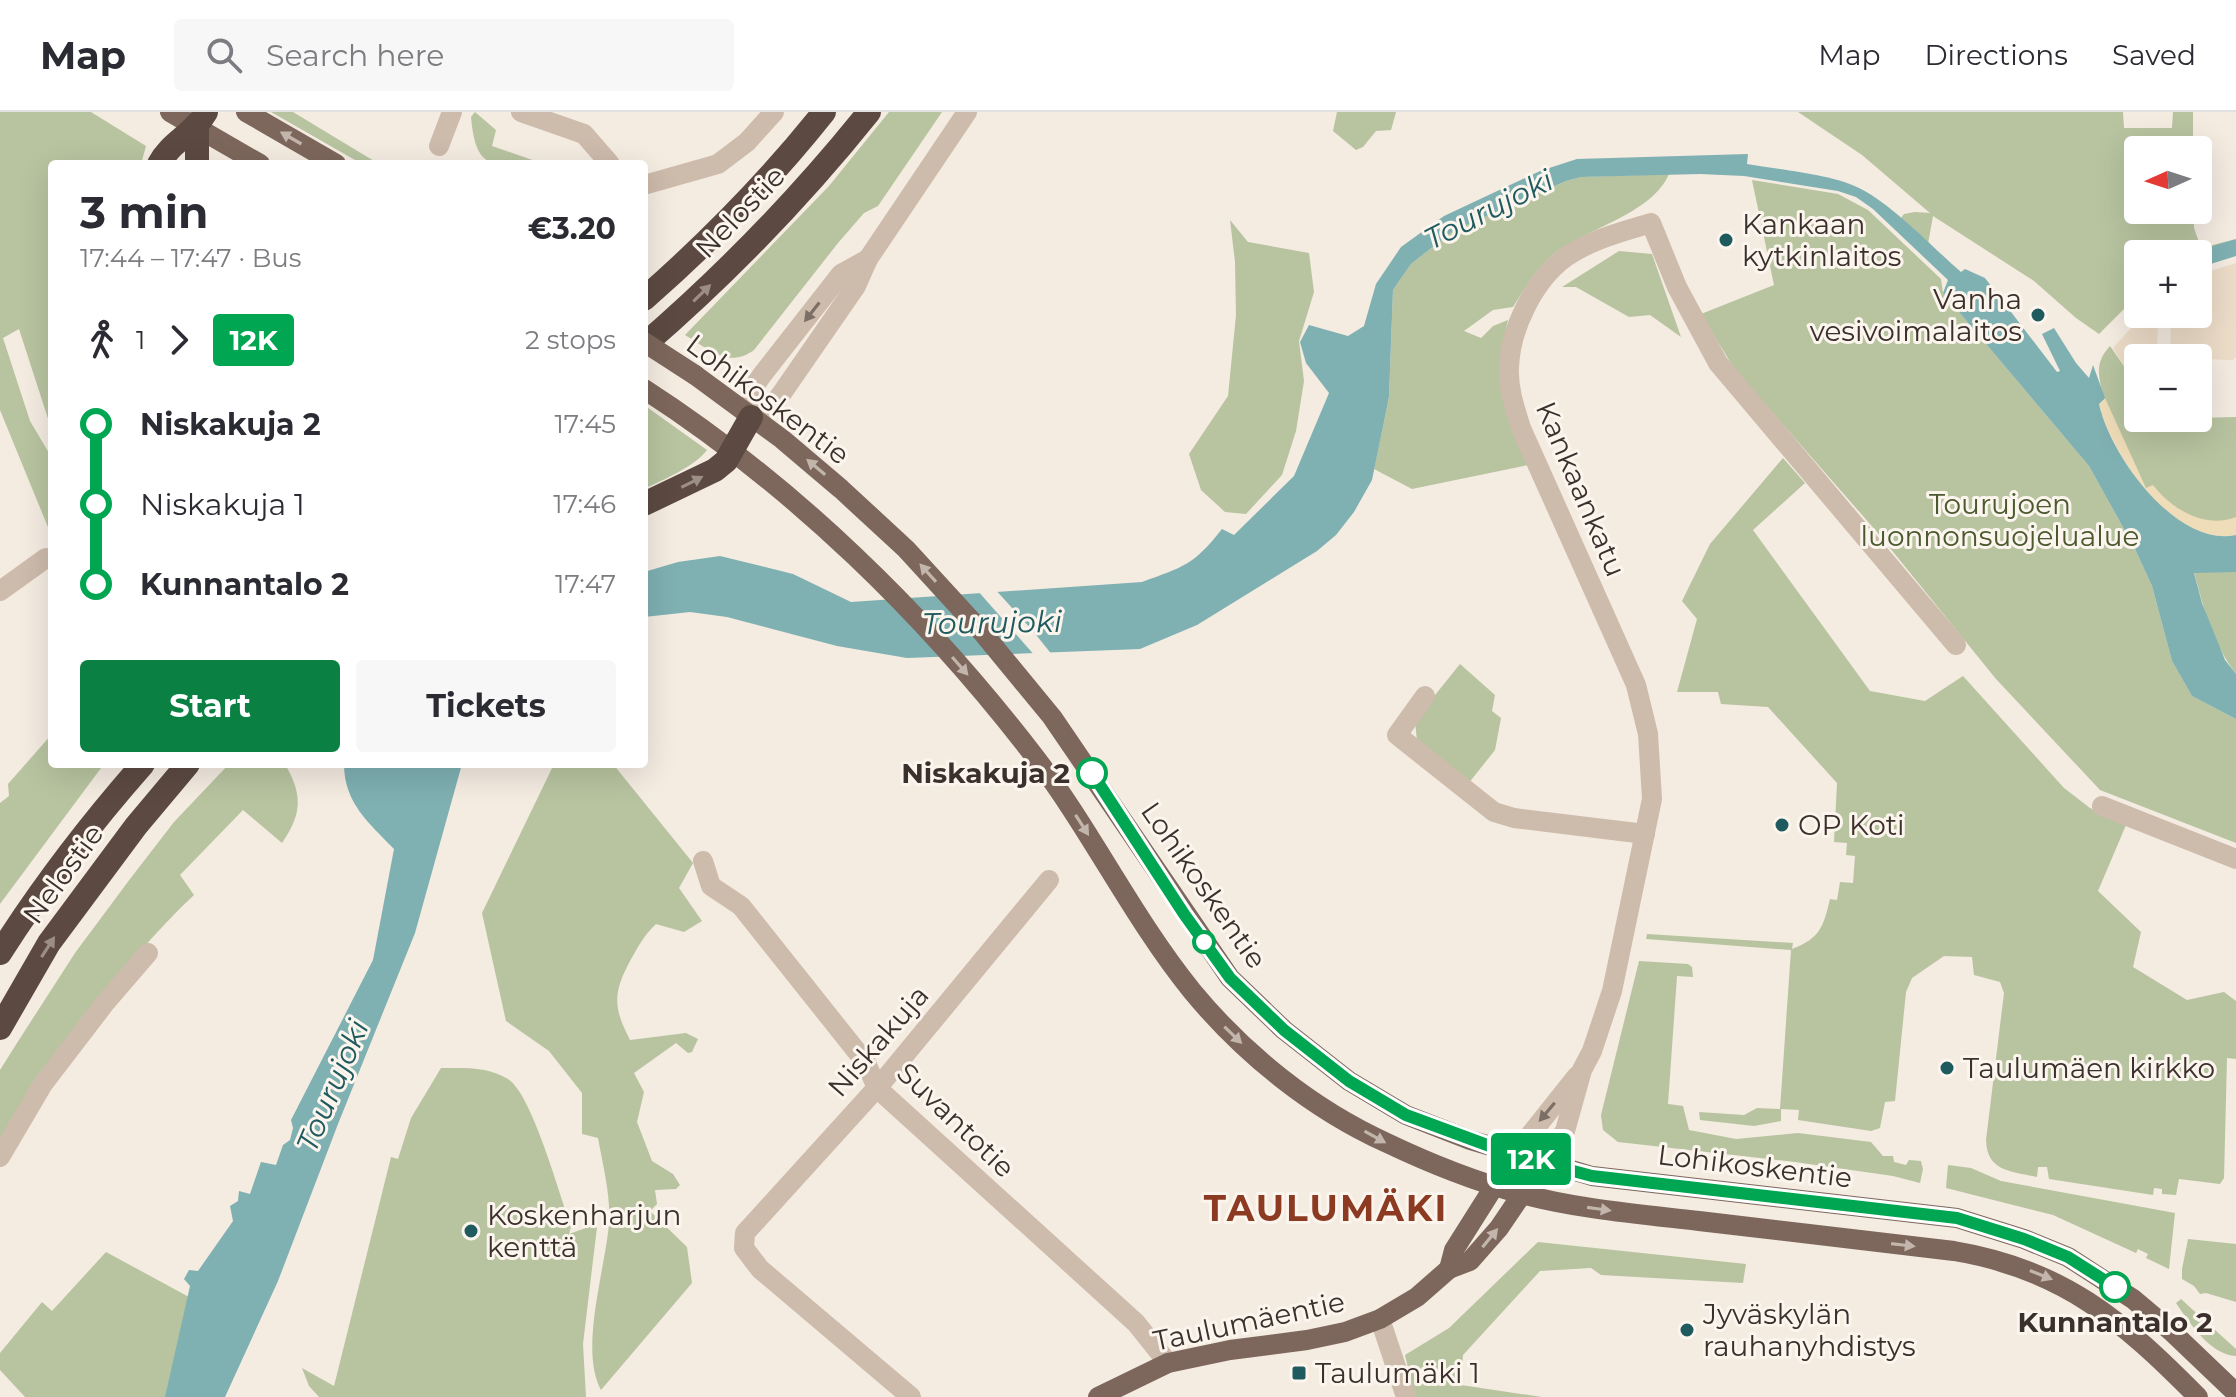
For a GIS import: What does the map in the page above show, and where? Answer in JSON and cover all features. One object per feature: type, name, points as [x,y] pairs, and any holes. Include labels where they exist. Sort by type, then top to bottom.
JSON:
[{"type":"highway","name":"Nelostie","points":[[648,295],[717,231],[783,162],[824,112]]},
{"type":"highway","name":"Nelostie","points":[[648,340],[757,241],[869,112]]},
{"type":"highway","points":[[161,160],[166,150],[201,120]]},
{"type":"highway","points":[[197,160],[201,120]]},
{"type":"highway","points":[[648,502],[715,470],[726,461],[751,417]]},
{"type":"highway","name":"Nelostie","points":[[0,953],[22,918],[100,814],[140,768]]},
{"type":"highway","name":"Nelostie","points":[[0,1028],[49,943],[136,826],[185,768]]},
{"type":"main road","points":[[170,112],[201,120],[255,160]]},
{"type":"main road","points":[[246,112],[329,160]]},
{"type":"main road","name":"Lohikoskentie","points":[[648,346],[695,375],[751,417],[841,489],[906,549],[982,632],[1052,717],[1230,978],[1284,1030],[1349,1081],[1406,1115],[1514,1155],[1592,1176],[1957,1218],[1984,1225],[2068,1257],[2098,1275],[2171,1331],[2236,1396]]},
{"type":"main road","points":[[648,392],[732,450],[847,550],[935,637],[1003,716],[1075,814],[1191,990],[1227,1031],[1307,1098],[1384,1142],[1522,1195],[1604,1210],[1954,1251],[2007,1262],[2048,1277],[2089,1301],[2127,1329],[2198,1397]]},
{"type":"main road","name":"Taulumäentie","points":[[1449,1269],[1454,1250],[1514,1155]]},
{"type":"main road","name":"Taulumäentie","points":[[1098,1397],[1168,1363],[1230,1350],[1307,1340],[1345,1332],[1380,1319],[1417,1297],[1449,1269],[1470,1261],[1499,1228],[1543,1163]]},
{"type":"street","points":[[439,146],[452,112]]},
{"type":"street","points":[[521,112],[584,134],[607,160]]},
{"type":"street","points":[[648,184],[718,164],[747,142],[774,112]]},
{"type":"street","points":[[751,417],[774,404],[856,286],[868,259],[967,112]]},
{"type":"street","name":"Kankaankatu","points":[[1514,1155],[1582,1070],[1592,1051],[1612,991],[1652,799],[1648,734],[1636,685],[1521,428],[1511,395],[1511,348],[1522,317],[1542,281],[1565,258],[1602,237],[1651,223],[1677,287],[1718,363],[1956,645]]},
{"type":"street","points":[[0,591],[46,558]]},
{"type":"street","points":[[1425,696],[1397,735],[1494,812],[1514,818],[1645,834]]},
{"type":"street","points":[[2102,806],[2236,859]]},
{"type":"street","name":"Suvantotie","points":[[703,861],[711,886],[741,906],[866,1063],[877,1088],[1136,1323],[1168,1363]]},
{"type":"street","name":"Niskakuja","points":[[911,1397],[760,1269],[744,1248],[745,1233],[877,1088],[1049,880]]},
{"type":"street","points":[[0,1157],[48,1077],[148,953]]},
{"type":"street","name":"Kankaankatu","points":[[1543,1163],[1565,1131],[1582,1070]]},
{"type":"street","points":[[1380,1319],[1406,1397]]},
{"type":"green space","points":[[0,112],[91,112],[146,146],[142,160],[48,160],[48,419],[19,329],[3,338],[30,421],[48,451],[48,527],[0,410]]},
{"type":"green space","points":[[271,112],[293,112],[372,160],[355,160]]},
{"type":"green space","points":[[475,112],[496,130],[492,146],[532,160],[488,160],[483,157],[474,136],[471,117]]},
{"type":"green space","points":[[889,112],[942,112],[878,206],[864,213],[838,243],[754,350],[736,358],[727,357],[685,335],[829,186]]},
{"type":"green space","points":[[1337,112],[1396,112],[1391,130],[1376,131],[1363,147],[1356,150],[1333,131]]},
{"type":"green space","points":[[1798,112],[2123,112],[2124,128],[2172,128],[2173,112],[2193,112],[2193,136],[2124,136],[2124,224],[2194,224],[2198,240],[2124,240],[2124,309],[2099,334],[2034,281],[1933,216],[1928,244],[1900,219],[1904,214],[1930,213],[1862,155]]},
{"type":"green space","points":[[1669,174],[1661,188],[1634,210],[1554,254],[1536,272],[1513,307],[1493,310],[1464,331],[1481,338],[1493,326],[1508,320],[1501,362],[1503,394],[1506,410],[1528,465],[1412,489],[1374,469],[1389,397],[1393,290],[1411,264],[1453,231],[1566,181],[1581,177]]},
{"type":"green space","name":"Tourujoen luonnonsuojelualue","points":[[1752,180],[1838,194],[1868,210],[1941,279],[1943,293],[2089,466],[2152,586],[2172,661],[2192,696],[2236,719],[2236,843],[2100,790],[1996,679],[1877,532],[1735,370],[1701,314],[1774,285]]},
{"type":"green space","points":[[1230,220],[1248,242],[1309,253],[1314,292],[1299,341],[1304,381],[1296,431],[1282,475],[1246,514],[1225,512],[1201,490],[1189,454],[1228,396],[1236,315]]},
{"type":"green space","points":[[1619,251],[1652,254],[1681,337],[1650,315],[1629,317],[1576,287],[1562,287]]},
{"type":"green space","points":[[2110,346],[2124,366],[2124,432],[2212,432],[2212,418],[2236,417],[2236,535],[2197,532],[2161,508],[2146,490],[2101,413],[2099,371],[2103,355]]},
{"type":"green space","points":[[648,408],[707,450],[686,468],[648,487]]},
{"type":"green space","points":[[1783,458],[1805,483],[1753,530],[1870,691],[1925,701],[1963,676],[2064,788],[2090,808],[2126,825],[2098,891],[2141,932],[2133,967],[2187,1000],[2224,992],[2236,1001],[2236,1059],[2227,1058],[2224,1178],[2220,1184],[2179,1179],[2176,1195],[2162,1194],[2162,1189],[2154,1188],[2153,1195],[2049,1179],[2047,1167],[2038,1167],[2037,1177],[2010,1171],[1996,1164],[1987,1151],[1986,1140],[2004,993],[2000,982],[1974,975],[1972,957],[1944,956],[1912,978],[1906,992],[1895,1101],[1885,1102],[1880,1128],[1871,1131],[1798,1120],[1799,1110],[1781,1109],[1781,1121],[1754,1126],[1700,1120],[1699,1112],[1744,1115],[1757,1108],[1780,1109],[1791,950],[1646,939],[1647,934],[1793,943],[1792,949],[1809,941],[1819,931],[1830,899],[1837,900],[1840,882],[1853,883],[1855,856],[1846,855],[1847,843],[1834,842],[1837,783],[1768,707],[1721,704],[1718,692],[1677,692],[1697,619],[1682,601],[1710,544]]},
{"type":"green space","points":[[2194,572],[2236,572],[2236,674],[2215,639]]},
{"type":"green space","points":[[1460,664],[1495,695],[1492,711],[1501,718],[1495,750],[1468,784],[1417,742],[1415,720]]},
{"type":"green space","points":[[48,739],[48,768],[101,768],[0,904],[0,803],[9,796],[8,784]]},
{"type":"green space","points":[[225,768],[287,768],[295,785],[296,813],[282,843],[243,810],[180,875],[194,895],[166,922],[115,982],[0,1141],[0,1070],[75,953],[174,822]]},
{"type":"green space","points":[[552,768],[616,768],[693,863],[679,888],[702,921],[684,932],[656,924],[630,961],[620,982],[617,1000],[620,1018],[630,1040],[686,1033],[698,1039],[692,1052],[688,1053],[676,1043],[634,1073],[644,1092],[637,1122],[652,1161],[673,1174],[680,1185],[676,1189],[655,1190],[657,1204],[650,1211],[687,1247],[692,1283],[601,1390],[592,1354],[595,1309],[609,1213],[598,1138],[582,1134],[582,1093],[549,1051],[506,1021],[482,913]]},
{"type":"green space","points":[[1639,961],[1688,964],[1692,967],[1693,977],[1677,976],[1668,1104],[1683,1106],[1689,1130],[1736,1139],[1798,1133],[1871,1142],[1883,1156],[1893,1156],[1894,1162],[1906,1165],[1909,1160],[1921,1161],[1920,1183],[1893,1176],[1795,1162],[1618,1142],[1603,1130],[1601,1115]]},
{"type":"green space","name":"Koskenharjun kenttä","points":[[441,1068],[484,1070],[508,1079],[517,1088],[536,1124],[553,1171],[571,1227],[569,1234],[594,1225],[597,1227],[583,1344],[586,1397],[319,1397],[309,1386],[302,1368],[334,1386],[391,1157],[398,1159],[411,1118]]},
{"type":"green space","points":[[1948,1165],[1971,1168],[2001,1181],[2175,1213],[2169,1269],[2146,1258],[2148,1254],[2138,1249],[2136,1253],[2053,1215],[1946,1188]]},
{"type":"green space","points":[[2188,1239],[2236,1244],[2236,1302],[2200,1294],[2182,1279]]},
{"type":"green space","points":[[1538,1242],[1746,1264],[1743,1283],[1601,1275],[1591,1268],[1540,1271],[1463,1355],[1461,1385],[1542,1397],[1415,1397],[1405,1355],[1449,1328]]},
{"type":"green space","points":[[106,1252],[189,1297],[166,1397],[25,1397],[0,1370],[0,1353],[42,1302],[52,1311]]},
{"type":"green space","points":[[2181,1299],[2236,1349],[2236,1356],[2217,1350],[2201,1336],[2176,1303]]},
{"type":"sand","points":[[2105,398],[2146,488],[2153,485],[2180,509],[2202,519],[2213,521],[2236,517],[2236,535],[2213,535],[2191,527],[2169,513],[2149,494],[2117,448],[2106,425],[2099,404]]},
{"type":"shaded area","points":[[2236,263],[2236,357],[2233,360],[2212,359],[2212,344],[2170,344],[2171,328],[2212,328],[2212,271]]},
{"type":"shaded area","points":[[2131,328],[2158,328],[2157,344],[2124,344],[2124,366],[2113,348]]},
{"type":"water","name":"Tourujoki","points":[[1748,154],[1747,164],[1806,173],[1849,184],[1874,196],[1961,272],[1965,269],[1985,278],[2057,372],[2060,371],[2042,334],[2054,328],[2089,378],[2093,365],[2105,398],[2099,404],[2106,425],[2131,471],[2149,494],[2169,513],[2191,527],[2213,535],[2236,535],[2236,572],[2194,573],[2202,603],[2225,660],[2236,674],[2236,719],[2192,696],[2172,661],[2152,586],[2089,466],[1943,293],[1948,280],[1873,209],[1856,197],[1838,191],[1744,176],[1581,177],[1453,231],[1411,264],[1393,290],[1389,397],[1372,480],[1354,512],[1336,535],[1317,551],[1197,625],[1140,649],[907,658],[837,646],[727,617],[690,612],[648,617],[648,571],[678,562],[720,556],[793,574],[851,602],[1142,582],[1187,563],[1222,529],[1234,535],[1294,476],[1329,393],[1306,363],[1300,342],[1309,325],[1348,336],[1364,326],[1376,284],[1401,247],[1444,216],[1540,171],[1577,159]]},
{"type":"water","points":[[2236,239],[2236,256],[2212,264],[2212,246]]},
{"type":"water","name":"Tourujoki","points":[[344,768],[461,768],[415,933],[278,1281],[225,1397],[165,1397],[190,1286],[184,1279],[189,1270],[198,1271],[233,1221],[230,1206],[238,1201],[239,1191],[250,1194],[261,1162],[276,1165],[283,1145],[290,1140],[291,1120],[373,960],[394,849],[353,801]]},
{"type":"pier","points":[[994,588],[1053,656],[1036,657],[977,590]]},
{"type":"bus line","name":"12K","points":[[1092,773],[1184,914],[1230,978],[1284,1030],[1349,1081],[1406,1115],[1514,1155],[1592,1176],[1957,1218],[2068,1257],[2115,1287]]},
{"type":"place","name":"Kankaan kytkinlaitos","points":[[1726,240]]},
{"type":"place","name":"Vanha vesivoimalaitos","points":[[2038,315]]},
{"type":"place","name":"Niskakuja 2","points":[[1092,773]]},
{"type":"place","name":"OP Koti","points":[[1782,825]]},
{"type":"place","name":"Taulumäen kirkko","points":[[1947,1068]]},
{"type":"place","name":"Koskenharjun kenttä","points":[[471,1231]]},
{"type":"place","name":"Kunnantalo 2","points":[[2115,1287]]},
{"type":"place","name":"Jyväskylän rauhanyhdistys","points":[[1687,1330]]},
{"type":"place","name":"Taulumäki 1","points":[[1299,1373]]},
{"type":"district","name":"TAULUMÄKI","points":[[1326,1208]]}]
